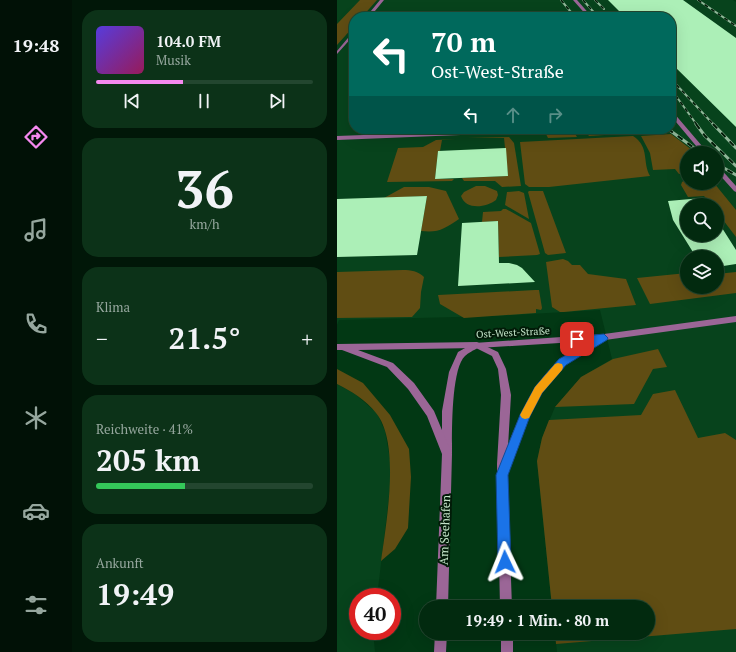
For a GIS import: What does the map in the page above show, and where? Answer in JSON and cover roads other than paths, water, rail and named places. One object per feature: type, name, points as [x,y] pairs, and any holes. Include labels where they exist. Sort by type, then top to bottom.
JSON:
[{"type":"street","points":[[372,12],[382,0]]},
{"type":"street","points":[[575,0],[586,12]]},
{"type":"street","points":[[337,52],[349,39]]},
{"type":"street","points":[[676,118],[699,146]]},
{"type":"street","points":[[676,124],[681,124]]},
{"type":"street","points":[[337,138],[437,134]]},
{"type":"street","points":[[724,176],[736,190]]},
{"type":"street","name":"Ost-West-Straße","points":[[339,347],[477,345],[604,338],[736,319]]},
{"type":"street","points":[[502,475],[525,415],[538,390],[563,362],[604,338]]},
{"type":"street","points":[[477,345],[495,354],[502,370],[506,395],[502,475],[506,600]]},
{"type":"street","name":"Am Seehafen","points":[[442,600],[447,411],[453,372],[461,354],[477,345]]},
{"type":"street","name":"Am Seehafen","points":[[339,347],[391,365],[411,386],[431,414],[447,454]]},
{"type":"street","points":[[440,652],[441,640]]},
{"type":"street","points":[[507,640],[507,652]]},
{"type":"railway","points":[[561,0],[571,12]]},
{"type":"railway","points":[[583,0],[594,12]]},
{"type":"railway","points":[[595,0],[604,9]]},
{"type":"railway","points":[[698,0],[736,26]]},
{"type":"railway","points":[[676,84],[714,125]]},
{"type":"railway","points":[[676,96],[697,125]]},
{"type":"railway","points":[[696,124],[705,136],[736,166]]},
{"type":"railway","points":[[713,124],[736,148]]},
{"type":"railway","points":[[675,134],[691,146]]},
{"type":"railway","points":[[724,168],[736,175]]}]
